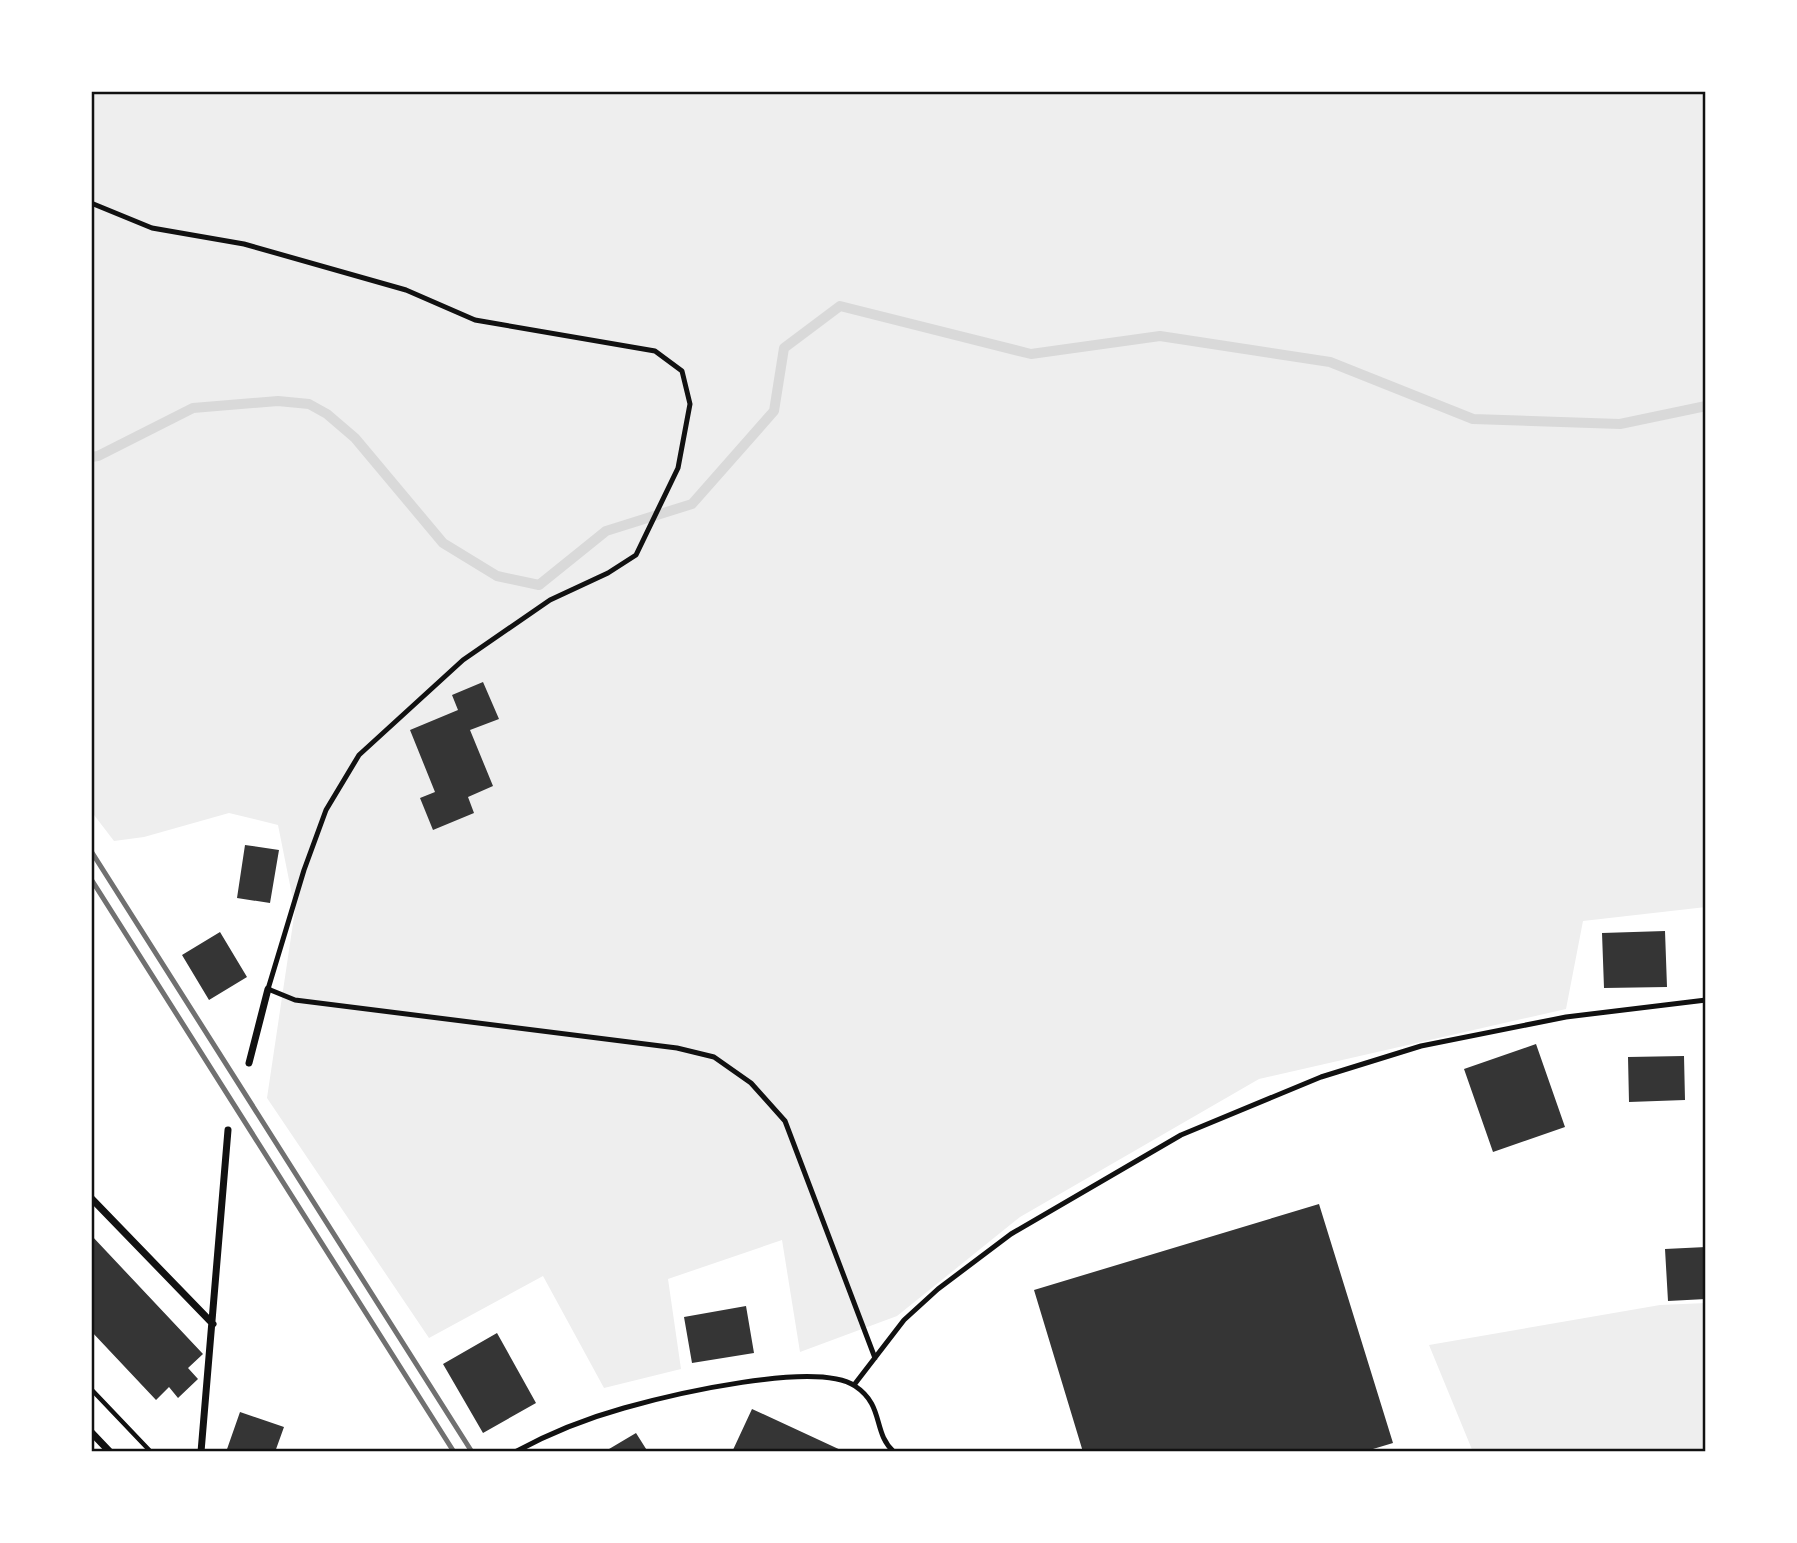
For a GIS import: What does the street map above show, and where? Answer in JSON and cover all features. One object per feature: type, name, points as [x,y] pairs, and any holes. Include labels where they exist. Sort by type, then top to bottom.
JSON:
[{"type":"street","points":[[249,1063],[268,989]]},
{"type":"street","points":[[201,1452],[228,1130]]},
{"type":"street","points":[[91,1198],[212,1324]]},
{"type":"street","points":[[91,1432],[110,1452]]},
{"type":"lane","points":[[91,203],[152,228],[244,244],[407,290],[475,320],[655,351],[682,371],[690,404],[678,468],[636,555],[608,573],[550,600],[463,660],[359,755],[326,810],[304,870],[268,989],[295,1000],[677,1048],[714,1057],[751,1083],[785,1121],[875,1358]]},
{"type":"lane","points":[[854,1385],[904,1320],[938,1289],[1011,1234],[1181,1135],[1321,1077],[1421,1046],[1566,1017],[1706,1000]]},
{"type":"lane","points":[[515,1452],[533,1442],[622,1408],[719,1386],[814,1376],[854,1385],[876,1407],[884,1442],[894,1452]]},
{"type":"path","points":[[91,1390],[151,1452]]},
{"type":"shaded area","points":[[91,91],[1706,91],[1706,907],[1583,921],[1566,1009],[1259,1079],[1020,1217],[897,1316],[800,1352],[782,1240],[668,1279],[681,1369],[604,1388],[543,1276],[429,1338],[267,1098],[295,910],[278,825],[229,813],[144,837],[114,841],[91,811]]},
{"type":"shaded area","points":[[1706,1303],[1706,1452],[1473,1452],[1429,1345],[1660,1305]]},
{"type":"building","points":[[483,682],[499,719],[470,730],[493,786],[468,797],[474,813],[433,830],[420,798],[435,792],[410,730],[458,710],[452,695]]},
{"type":"building","points":[[245,845],[279,850],[270,903],[237,898]]},
{"type":"building","points":[[1665,931],[1667,987],[1604,988],[1602,933]]},
{"type":"building","points":[[220,932],[247,977],[209,1000],[182,955]]},
{"type":"building","points":[[1536,1044],[1565,1127],[1493,1152],[1464,1069]]},
{"type":"building","points":[[1684,1056],[1685,1100],[1629,1102],[1628,1057]]},
{"type":"building","points":[[1319,1204],[1393,1443],[1363,1452],[1083,1452],[1034,1290]]},
{"type":"building","points":[[91,1235],[203,1354],[188,1368],[198,1379],[178,1398],[169,1387],[156,1400],[91,1331]]},
{"type":"building","points":[[1706,1247],[1706,1299],[1668,1301],[1665,1249]]},
{"type":"building","points":[[746,1306],[754,1353],[692,1363],[684,1317]]},
{"type":"building","points":[[497,1333],[536,1403],[483,1433],[443,1364]]},
{"type":"building","points":[[752,1409],[845,1452],[732,1452]]},
{"type":"building","points":[[240,1412],[284,1427],[275,1452],[226,1452]]},
{"type":"building","points":[[636,1433],[648,1452],[604,1452]]},
{"type":"waterway","points":[[91,457],[98,456],[193,408],[278,401],[309,404],[327,414],[355,438],[443,543],[497,576],[539,585],[606,531],[692,504],[774,411],[784,348],[840,306],[1031,354],[1160,336],[1330,362],[1473,419],[1620,424],[1706,406]]},
{"type":"railway","points":[[91,851],[472,1452]]},
{"type":"railway","points":[[91,879],[454,1452]]}]
